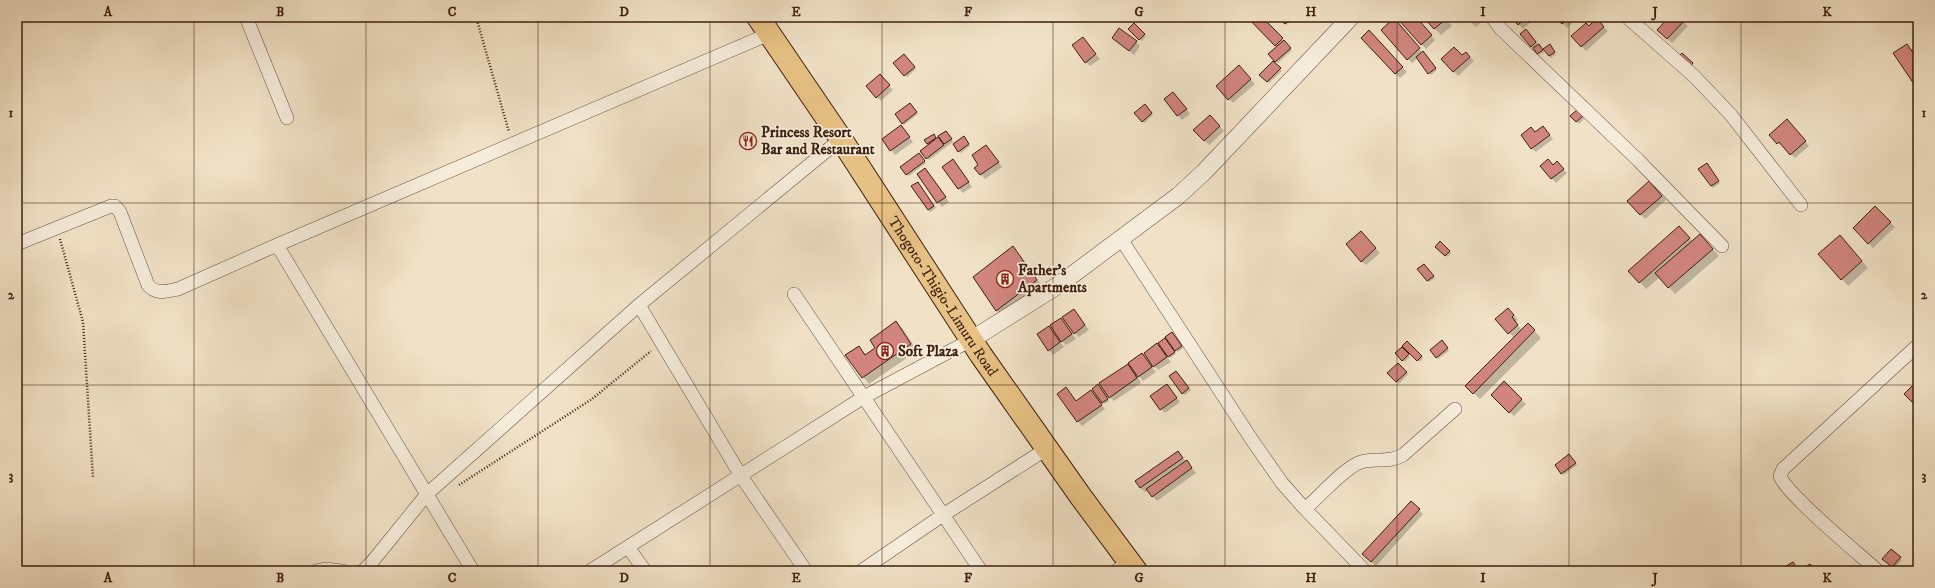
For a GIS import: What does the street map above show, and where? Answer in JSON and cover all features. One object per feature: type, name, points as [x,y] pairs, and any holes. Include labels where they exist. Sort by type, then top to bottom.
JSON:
[{"type":"highway","name":"Thogoto-Thigio-Limuru Road","points":[[763,26],[841,138],[971,340],[1048,448],[1127,568]]},
{"type":"street","points":[[246,17],[287,118]]},
{"type":"street","points":[[590,571],[864,397],[971,340],[1060,284],[1178,196],[1204,172],[1350,17]]},
{"type":"street","points":[[1492,17],[1501,29],[1616,139],[1722,246]]},
{"type":"street","points":[[1627,17],[1694,76],[1731,115],[1801,205]]},
{"type":"street","points":[[17,244],[111,206],[116,206],[120,212],[148,285],[151,289],[161,292],[178,289],[277,245],[512,145],[763,26]]},
{"type":"street","points":[[363,571],[372,562],[426,494],[639,305],[841,138]]},
{"type":"street","points":[[1121,239],[1252,440],[1282,483],[1365,571]]},
{"type":"street","points":[[277,245],[473,571]]},
{"type":"street","points":[[794,294],[981,571]]},
{"type":"street","points":[[639,305],[741,476],[806,571]]},
{"type":"street","points":[[1878,571],[1802,502],[1783,482],[1780,476],[1783,469],[1918,345]]},
{"type":"street","points":[[1305,509],[1350,468],[1361,462],[1395,460],[1403,455],[1455,409]]},
{"type":"street","points":[[861,571],[943,515],[1048,448]]},
{"type":"street","points":[[628,547],[645,571]]},
{"type":"street","points":[[316,571],[325,568],[342,571]]},
{"type":"path","points":[[476,17],[512,145]]},
{"type":"path","points":[[57,227],[83,322],[93,478]]},
{"type":"path","points":[[454,488],[592,399],[661,344]]},
{"type":"building","points":[[1247,17],[1262,17],[1283,38],[1275,46]]},
{"type":"building","points":[[1277,17],[1291,17],[1285,24]]},
{"type":"building","points":[[1416,17],[1432,35],[1421,45],[1397,18]]},
{"type":"building","points":[[1423,17],[1444,17],[1446,19],[1434,29]]},
{"type":"building","points":[[1465,17],[1473,17],[1468,21]]},
{"type":"building","points":[[1511,17],[1527,17],[1518,25]]},
{"type":"building","points":[[1556,17],[1570,17],[1562,24]]},
{"type":"building","points":[[1587,17],[1596,17],[1592,22]]},
{"type":"building","points":[[1669,17],[1680,17],[1684,21],[1667,39],[1657,30]]},
{"type":"building","points":[[1394,18],[1420,48],[1407,60],[1381,30]]},
{"type":"building","points":[[1597,18],[1604,27],[1581,47],[1571,36],[1586,23],[1589,26]]},
{"type":"building","points":[[1134,23],[1145,34],[1139,40],[1128,29]]},
{"type":"building","points":[[1119,28],[1137,41],[1129,51],[1112,38]]},
{"type":"building","points":[[1526,29],[1536,42],[1531,47],[1520,34]]},
{"type":"building","points":[[1369,30],[1403,67],[1395,74],[1361,38]]},
{"type":"building","points":[[1083,37],[1096,54],[1085,63],[1072,45]]},
{"type":"building","points":[[1284,40],[1291,48],[1275,62],[1268,54]]},
{"type":"building","points":[[1539,44],[1543,50],[1537,54],[1533,48]]},
{"type":"building","points":[[1550,44],[1555,52],[1549,56],[1543,49]]},
{"type":"building","points":[[1907,44],[1918,60],[1918,90],[1893,53]]},
{"type":"building","points":[[1454,47],[1462,55],[1466,52],[1470,57],[1453,72],[1441,59]]},
{"type":"building","points":[[1423,51],[1436,68],[1428,74],[1416,57]]},
{"type":"building","points":[[1682,53],[1693,63],[1689,68],[1678,57]]},
{"type":"building","points":[[904,54],[915,67],[904,76],[893,63]]},
{"type":"building","points":[[1273,61],[1281,68],[1267,82],[1259,75]]},
{"type":"building","points":[[1239,65],[1251,79],[1228,100],[1216,86]]},
{"type":"building","points":[[880,74],[890,85],[876,98],[866,86]]},
{"type":"building","points":[[1173,92],[1187,109],[1177,116],[1164,99]]},
{"type":"building","points":[[910,103],[917,112],[902,124],[895,114]]},
{"type":"building","points":[[1145,104],[1152,113],[1142,122],[1134,113]]},
{"type":"building","points":[[1577,110],[1583,116],[1576,122],[1570,116]]},
{"type":"building","points":[[1210,115],[1220,126],[1204,141],[1193,130]]},
{"type":"building","points":[[1787,119],[1806,141],[1790,155],[1779,142],[1777,144],[1769,135]]},
{"type":"building","points":[[901,125],[910,137],[890,151],[882,139]]},
{"type":"building","points":[[1543,126],[1550,135],[1531,149],[1521,135],[1531,127],[1535,132]]},
{"type":"building","points":[[946,131],[952,139],[944,144],[938,136]]},
{"type":"building","points":[[934,134],[936,138],[927,144],[924,140]]},
{"type":"building","points":[[964,136],[969,144],[958,152],[953,144]]},
{"type":"building","points":[[938,137],[944,145],[926,159],[920,151]]},
{"type":"building","points":[[986,145],[999,162],[980,175],[974,168],[978,165],[972,155]]},
{"type":"building","points":[[919,153],[925,161],[906,175],[900,167]]},
{"type":"building","points":[[953,159],[969,182],[958,189],[942,167]]},
{"type":"building","points":[[1548,159],[1553,165],[1557,161],[1564,169],[1551,179],[1540,166]]},
{"type":"building","points":[[1707,163],[1719,181],[1711,186],[1698,169]]},
{"type":"building","points":[[925,168],[946,197],[937,203],[917,174]]},
{"type":"building","points":[[1649,181],[1662,196],[1640,215],[1627,201]]},
{"type":"building","points":[[918,182],[934,206],[928,210],[911,186]]},
{"type":"building","points":[[1875,206],[1891,222],[1868,244],[1853,228]]},
{"type":"building","points":[[1679,226],[1690,238],[1639,283],[1628,271]]},
{"type":"building","points":[[1361,231],[1376,248],[1361,262],[1346,244]]},
{"type":"building","points":[[1700,234],[1713,249],[1668,288],[1655,273]]},
{"type":"building","points":[[1840,235],[1862,261],[1841,280],[1818,254]]},
{"type":"building","points":[[1440,241],[1450,251],[1445,256],[1435,247]]},
{"type":"building","name":"Father's Apartments","points":[[1013,246],[1037,280],[996,311],[973,277]]},
{"type":"building","points":[[1424,264],[1434,276],[1427,281],[1417,269]]},
{"type":"building","points":[[1508,308],[1514,315],[1512,317],[1518,325],[1508,334],[1495,319]]},
{"type":"building","points":[[1074,309],[1085,325],[1074,334],[1062,317]]},
{"type":"building","points":[[1061,318],[1072,334],[1061,342],[1050,325]]},
{"type":"building","name":"Soft Plaza","points":[[896,321],[911,344],[862,378],[845,355],[859,346],[865,355],[875,348],[870,340]]},
{"type":"building","points":[[1528,323],[1535,330],[1473,394],[1465,386]]},
{"type":"building","points":[[1049,326],[1060,342],[1048,351],[1037,334]]},
{"type":"building","points":[[1172,332],[1182,346],[1175,351],[1165,337]]},
{"type":"building","points":[[1165,338],[1175,352],[1168,357],[1158,343]]},
{"type":"building","points":[[1442,340],[1448,348],[1436,358],[1430,350]]},
{"type":"building","points":[[1407,341],[1422,356],[1417,361],[1402,346]]},
{"type":"building","points":[[1157,343],[1167,357],[1153,367],[1144,353]]},
{"type":"building","points":[[1402,347],[1409,354],[1402,361],[1395,353]]},
{"type":"building","points":[[1142,353],[1152,367],[1138,377],[1128,363]]},
{"type":"building","points":[[1398,363],[1407,372],[1396,382],[1387,373]]},
{"type":"building","points":[[1128,364],[1137,378],[1109,398],[1099,383]]},
{"type":"building","points":[[1176,371],[1189,388],[1182,394],[1169,376]]},
{"type":"building","points":[[1504,381],[1522,399],[1509,413],[1491,395]]},
{"type":"building","points":[[1098,384],[1108,399],[1102,403],[1092,389]]},
{"type":"building","points":[[1167,384],[1177,398],[1160,410],[1150,396]]},
{"type":"building","points":[[1912,386],[1918,392],[1917,407],[1904,394]]},
{"type":"building","points":[[1066,387],[1076,401],[1091,390],[1102,405],[1077,422],[1057,394]]},
{"type":"building","points":[[1178,451],[1183,458],[1140,488],[1135,481]]},
{"type":"building","points":[[1569,454],[1576,463],[1561,474],[1555,465]]},
{"type":"building","points":[[1187,460],[1192,468],[1152,497],[1146,489]]},
{"type":"building","points":[[1411,501],[1420,509],[1371,562],[1362,554]]},
{"type":"building","points":[[1891,549],[1901,557],[1892,567],[1882,559]]},
{"type":"building","points":[[1793,562],[1799,571],[1778,571]]},
{"type":"building","points":[[1810,564],[1815,571],[1799,571]]},
{"type":"place","name":"Princess Resort Bar and Restaurant","points":[[748,141]]},
{"type":"place","name":"Father's Apartments","points":[[1005,279]]},
{"type":"place","name":"Soft Plaza","points":[[885,351]]}]
